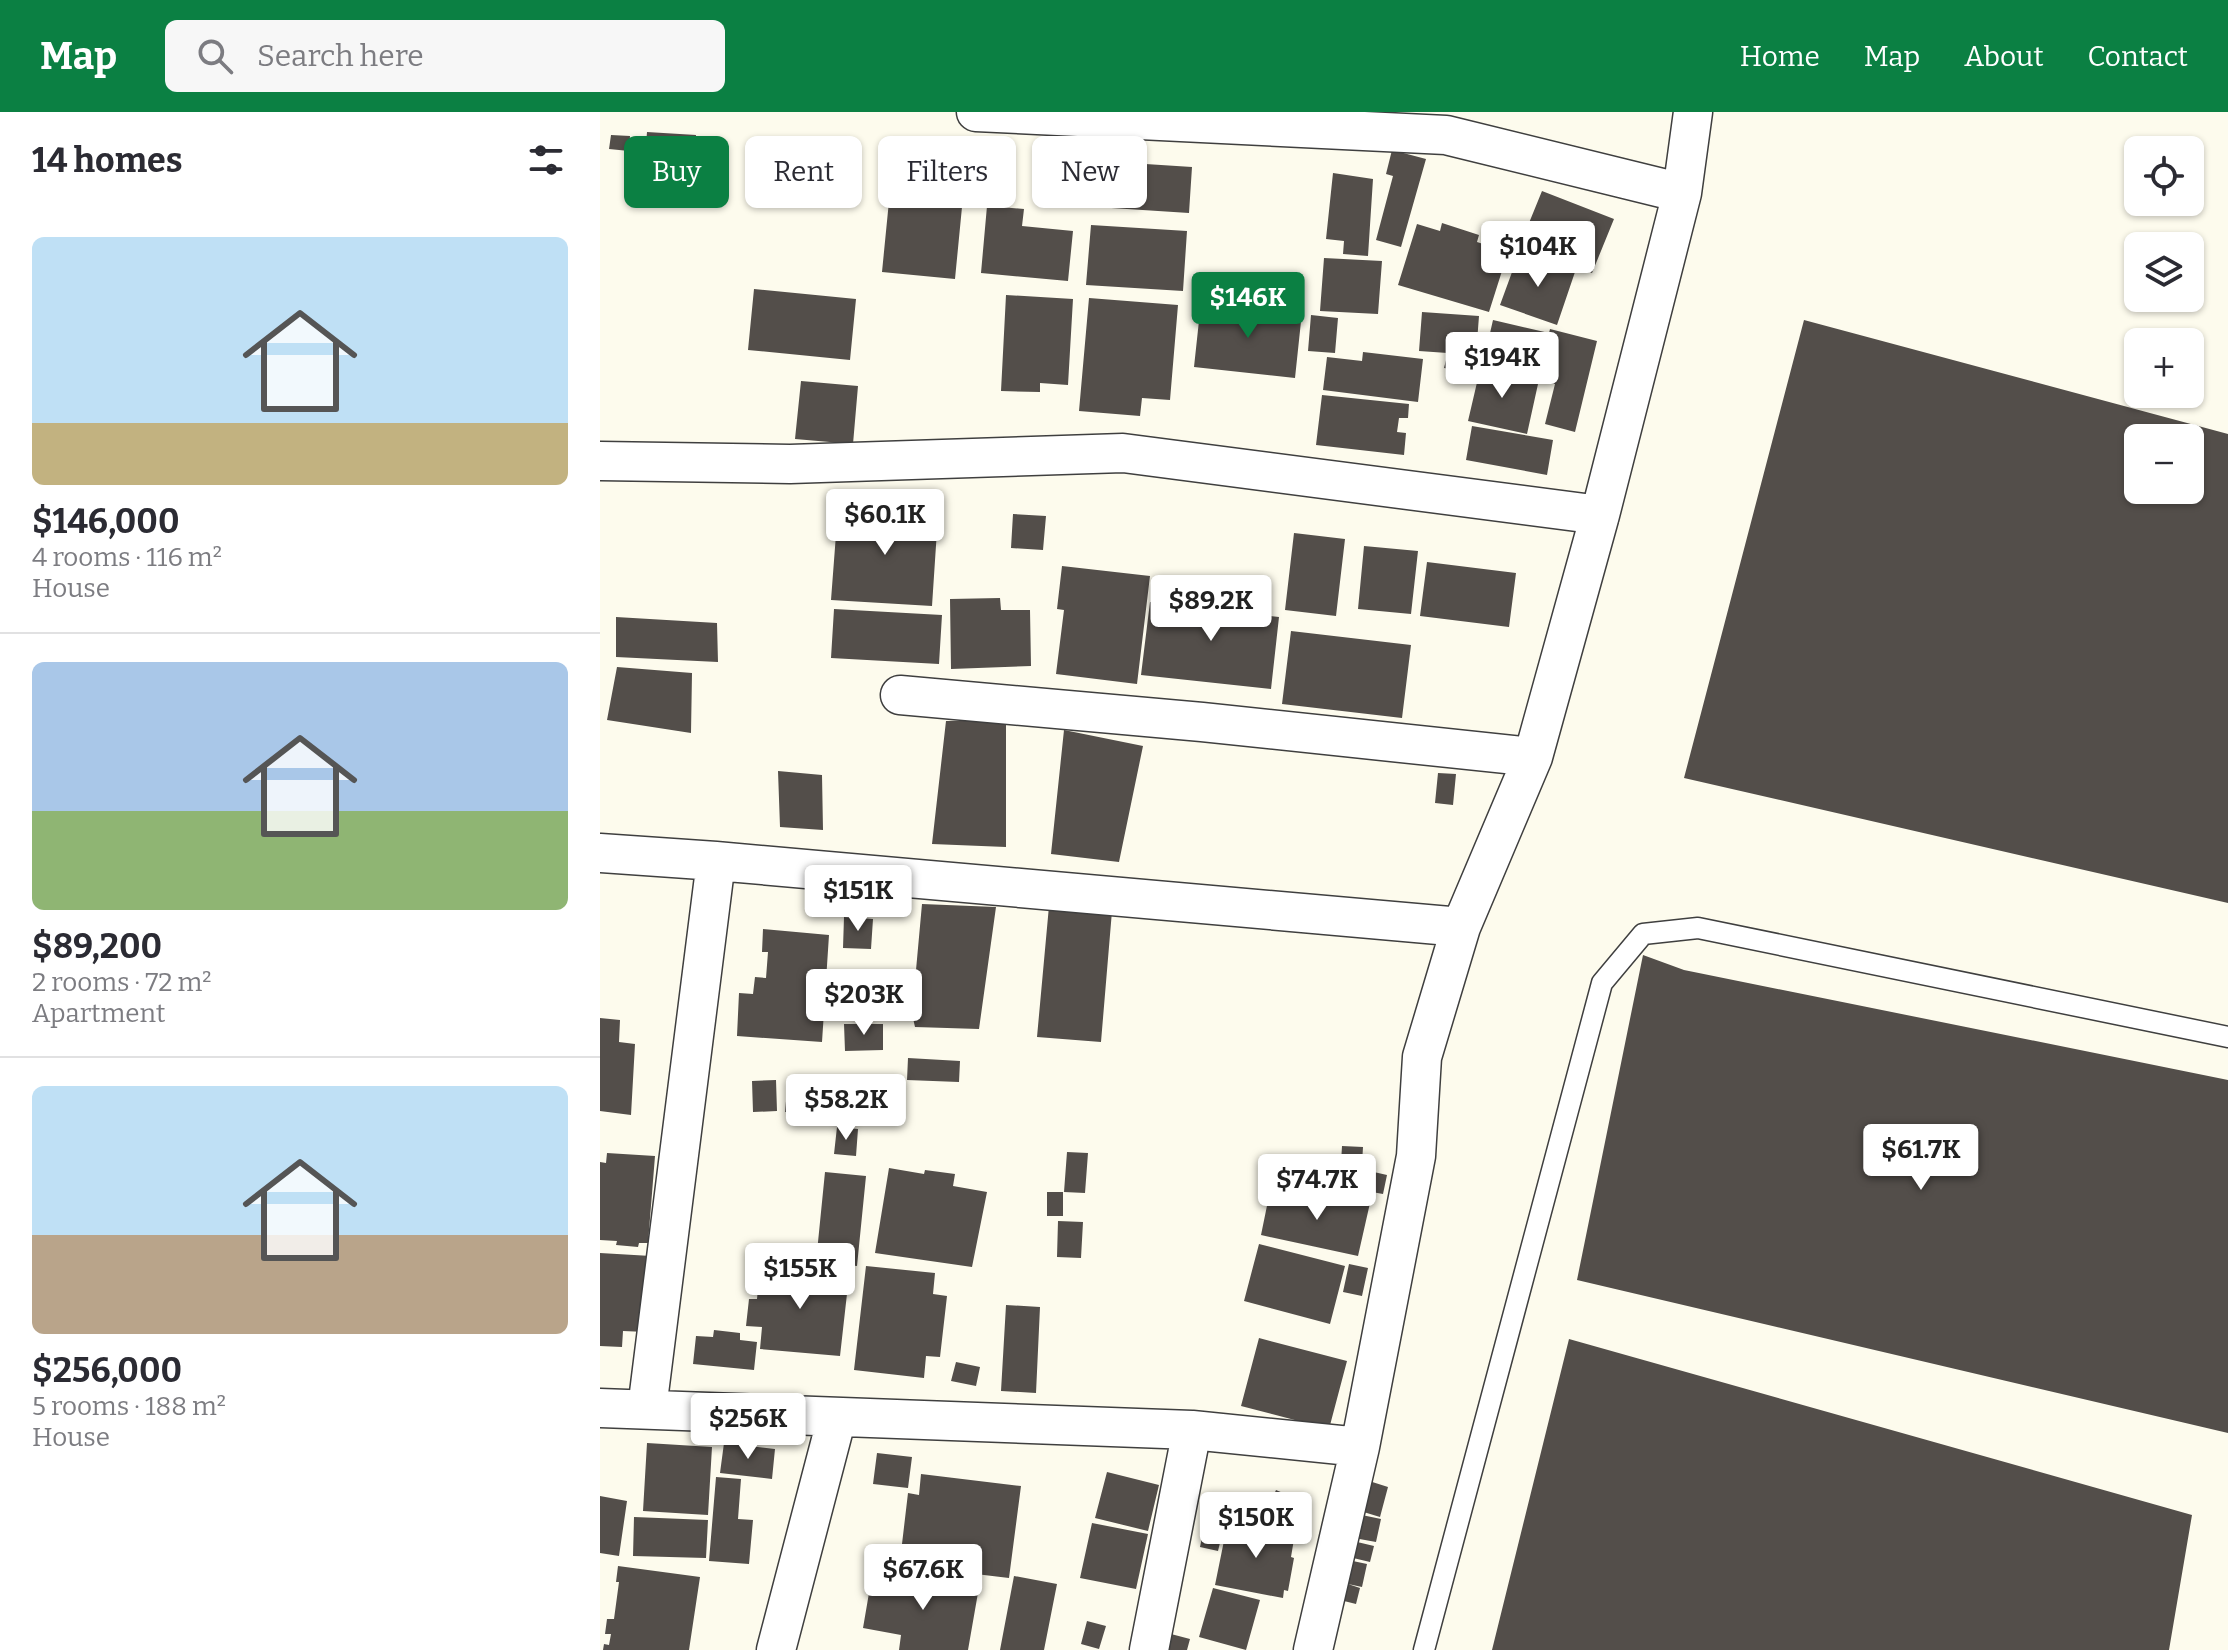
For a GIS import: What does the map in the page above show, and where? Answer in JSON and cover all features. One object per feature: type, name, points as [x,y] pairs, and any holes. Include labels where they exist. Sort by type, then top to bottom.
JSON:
[{"type":"street","points":[[976,112],[1446,135],[1682,193]]},
{"type":"street","points":[[1313,1650],[1360,1447],[1416,1156],[1422,1057],[1461,927],[1533,757],[1600,515],[1682,193],[1693,112]]},
{"type":"street","points":[[600,461],[790,464],[1123,453],[1600,515]]},
{"type":"street","points":[[900,695],[1202,722],[1533,757]]},
{"type":"street","points":[[600,853],[1461,927]]},
{"type":"street","points":[[647,1409],[716,861]]},
{"type":"street","points":[[600,1408],[1192,1430],[1360,1447]]},
{"type":"street","points":[[776,1650],[837,1417]]},
{"type":"street","points":[[1149,1650],[1192,1430]]},
{"type":"lane","points":[[1424,1650],[1602,983],[1643,934],[1698,928],[2228,1037]]},
{"type":"building","points":[[647,132],[696,135],[696,136],[647,136]]},
{"type":"building","points":[[611,135],[630,136],[624,136],[624,150],[609,149]]},
{"type":"building","points":[[1392,150],[1426,159],[1401,247],[1376,240],[1393,176],[1386,174]]},
{"type":"building","points":[[1147,164],[1192,167],[1189,213],[1112,208],[1147,208]]},
{"type":"building","points":[[1333,173],[1373,179],[1368,256],[1343,254],[1344,241],[1326,239]]},
{"type":"building","points":[[1542,191],[1614,219],[1592,273],[1520,245]]},
{"type":"building","points":[[888,208],[962,208],[955,279],[882,272]]},
{"type":"building","points":[[987,208],[1024,209],[1022,226],[1073,231],[1068,281],[981,273]]},
{"type":"building","points":[[1442,223],[1479,235],[1477,242],[1508,252],[1489,312],[1398,285],[1417,224],[1440,231]]},
{"type":"building","points":[[1091,225],[1187,231],[1183,291],[1086,285]]},
{"type":"building","points":[[1519,253],[1575,272],[1557,325],[1500,305]]},
{"type":"building","points":[[1324,258],[1382,261],[1378,314],[1320,311]]},
{"type":"building","points":[[754,289],[856,299],[850,360],[748,350]]},
{"type":"building","points":[[1006,295],[1073,299],[1068,385],[1040,383],[1040,392],[1001,391]]},
{"type":"building","points":[[1089,298],[1178,305],[1170,400],[1142,398],[1140,416],[1079,411]]},
{"type":"building","points":[[1201,302],[1302,312],[1295,378],[1194,367]]},
{"type":"building","points":[[1422,312],[1479,316],[1476,355],[1419,351]]},
{"type":"building","points":[[1311,315],[1338,318],[1335,353],[1308,351]]},
{"type":"building","points":[[1493,320],[1549,333],[1550,329],[1597,341],[1575,432],[1545,424],[1555,384],[1520,376],[1524,364],[1485,355]]},
{"type":"building","points":[[1804,320],[2191,424],[2124,424],[2124,504],[2204,504],[2204,428],[2228,434],[2228,903],[1684,778]]},
{"type":"building","points":[[1363,352],[1423,359],[1418,402],[1323,390],[1327,357],[1362,361]]},
{"type":"building","points":[[1447,356],[1476,362],[1473,373],[1444,368]]},
{"type":"building","points":[[1482,361],[1507,366],[1504,377],[1538,384],[1527,434],[1468,421]]},
{"type":"building","points":[[801,381],[858,386],[853,444],[795,439]]},
{"type":"building","points":[[1322,395],[1409,404],[1408,418],[1399,418],[1397,432],[1406,433],[1404,455],[1316,445]]},
{"type":"building","points":[[1472,426],[1553,440],[1547,475],[1466,460]]},
{"type":"building","points":[[838,508],[938,515],[932,606],[831,600]]},
{"type":"building","points":[[1013,514],[1046,516],[1043,550],[1011,548]]},
{"type":"building","points":[[1294,533],[1345,539],[1336,616],[1285,610]]},
{"type":"building","points":[[1364,546],[1418,551],[1411,614],[1358,609]]},
{"type":"building","points":[[1427,562],[1516,573],[1509,627],[1420,616]]},
{"type":"building","points":[[1062,566],[1150,576],[1137,684],[1056,674],[1064,610],[1057,609]]},
{"type":"building","points":[[1207,592],[1251,597],[1250,614],[1279,617],[1271,689],[1141,675],[1150,602],[1205,608]]},
{"type":"building","points":[[1000,598],[1001,610],[1030,610],[1031,666],[951,669],[950,599]]},
{"type":"building","points":[[834,609],[942,615],[939,664],[831,658]]},
{"type":"building","points":[[616,617],[717,623],[718,662],[616,657]]},
{"type":"building","points":[[1291,631],[1411,645],[1402,718],[1282,704]]},
{"type":"building","points":[[617,667],[692,673],[691,733],[607,720]]},
{"type":"building","points":[[1006,720],[1006,847],[932,844],[946,721]]},
{"type":"building","points":[[1064,730],[1143,746],[1119,862],[1051,854]]},
{"type":"building","points":[[778,771],[822,775],[823,830],[780,827]]},
{"type":"building","points":[[1438,773],[1456,774],[1453,805],[1435,803]]},
{"type":"building","points":[[922,904],[996,907],[979,1029],[915,1027],[912,1014]]},
{"type":"building","points":[[1049,906],[1112,911],[1101,1042],[1037,1037]]},
{"type":"building","points":[[844,917],[873,919],[871,949],[843,948]]},
{"type":"building","points":[[763,929],[829,935],[822,1042],[737,1036],[739,993],[753,994],[755,977],[766,978],[768,952],[762,952]]},
{"type":"building","points":[[1643,955],[1684,970],[2228,1080],[2228,1433],[1577,1280]]},
{"type":"building","points":[[854,983],[854,1019],[833,1019],[832,984]]},
{"type":"building","points":[[867,995],[889,995],[889,1015],[866,1014]]},
{"type":"building","points":[[600,1018],[620,1020],[619,1042],[635,1044],[631,1115],[600,1111]]},
{"type":"building","points":[[844,1024],[883,1024],[883,1050],[845,1051]]},
{"type":"building","points":[[908,1058],[960,1061],[959,1082],[907,1080]]},
{"type":"building","points":[[788,1079],[838,1083],[835,1116],[785,1112]]},
{"type":"building","points":[[776,1080],[777,1111],[753,1112],[752,1081]]},
{"type":"building","points":[[843,1081],[879,1084],[876,1117],[840,1114]]},
{"type":"building","points":[[837,1127],[858,1129],[856,1156],[834,1154]]},
{"type":"building","points":[[1342,1146],[1363,1147],[1362,1164],[1341,1163]]},
{"type":"building","points":[[1067,1152],[1088,1153],[1085,1193],[1064,1192]]},
{"type":"building","points":[[607,1153],[655,1156],[648,1243],[639,1243],[638,1247],[600,1240],[600,1162],[606,1163]]},
{"type":"building","points":[[889,1168],[924,1174],[925,1170],[955,1174],[953,1186],[987,1192],[972,1267],[875,1253]]},
{"type":"building","points":[[1365,1170],[1387,1175],[1383,1194],[1361,1190]]},
{"type":"building","points":[[825,1172],[866,1176],[857,1266],[816,1262]]},
{"type":"building","points":[[1270,1191],[1320,1202],[1321,1193],[1370,1203],[1358,1256],[1261,1235]]},
{"type":"building","points":[[1047,1192],[1063,1192],[1063,1216],[1047,1216]]},
{"type":"building","points":[[1058,1221],[1083,1222],[1081,1258],[1057,1257]]},
{"type":"building","points":[[1259,1244],[1345,1266],[1330,1324],[1244,1301]]},
{"type":"building","points":[[600,1253],[651,1256],[646,1332],[623,1331],[622,1347],[600,1346]]},
{"type":"building","points":[[1349,1264],[1368,1268],[1362,1296],[1343,1292]]},
{"type":"building","points":[[866,1266],[935,1273],[933,1294],[947,1296],[940,1357],[926,1356],[924,1378],[854,1370]]},
{"type":"building","points":[[760,1268],[849,1276],[840,1356],[760,1349],[762,1327],[746,1326],[749,1299],[757,1299]]},
{"type":"building","points":[[1006,1305],[1040,1307],[1036,1393],[1001,1391]]},
{"type":"building","points":[[714,1330],[740,1333],[740,1340],[757,1342],[754,1370],[693,1364],[696,1336],[713,1337]]},
{"type":"building","points":[[1259,1338],[1347,1361],[1329,1429],[1241,1406]]},
{"type":"building","points":[[1569,1339],[2192,1515],[2169,1650],[1492,1650]]},
{"type":"building","points":[[956,1362],[980,1367],[976,1386],[951,1381]]},
{"type":"building","points":[[647,1443],[712,1447],[708,1515],[643,1511]]},
{"type":"building","points":[[724,1443],[775,1449],[772,1479],[720,1473]]},
{"type":"building","points":[[877,1453],[912,1457],[908,1488],[873,1484]]},
{"type":"building","points":[[1107,1472],[1159,1485],[1148,1531],[1095,1518]]},
{"type":"building","points":[[921,1474],[1021,1486],[1009,1578],[909,1566],[913,1545],[902,1544],[908,1493],[919,1495]]},
{"type":"building","points":[[716,1477],[741,1479],[738,1519],[753,1520],[749,1564],[709,1561]]},
{"type":"building","points":[[1366,1480],[1388,1487],[1380,1517],[1357,1510]]},
{"type":"building","points":[[1276,1490],[1290,1496],[1282,1516],[1267,1510]]},
{"type":"building","points":[[600,1496],[627,1501],[619,1556],[600,1553]]},
{"type":"building","points":[[1357,1514],[1381,1519],[1376,1542],[1354,1538]]},
{"type":"building","points":[[634,1517],[708,1520],[706,1558],[633,1556]]},
{"type":"building","points":[[1206,1518],[1225,1522],[1218,1551],[1200,1547]]},
{"type":"building","points":[[1228,1521],[1295,1533],[1288,1591],[1284,1590],[1283,1598],[1215,1585]]},
{"type":"building","points":[[1092,1523],[1148,1534],[1136,1589],[1080,1578]]},
{"type":"building","points":[[1353,1541],[1374,1546],[1370,1562],[1349,1557]]},
{"type":"building","points":[[1348,1560],[1367,1564],[1362,1587],[1348,1584],[1360,1588],[1356,1604],[1340,1600]]},
{"type":"building","points":[[618,1566],[700,1577],[689,1650],[603,1650],[604,1644],[609,1645],[611,1634],[605,1634],[607,1619],[614,1619]]},
{"type":"building","points":[[882,1570],[979,1587],[968,1650],[899,1650],[901,1635],[863,1628],[869,1593],[878,1594]]},
{"type":"building","points":[[1014,1576],[1057,1584],[1044,1650],[1000,1650]]},
{"type":"building","points":[[1213,1588],[1260,1600],[1246,1650],[1199,1637]]},
{"type":"building","points":[[1087,1621],[1106,1626],[1099,1649],[1081,1644]]},
{"type":"building","points":[[1171,1634],[1190,1639],[1187,1650],[1168,1650]]}]
